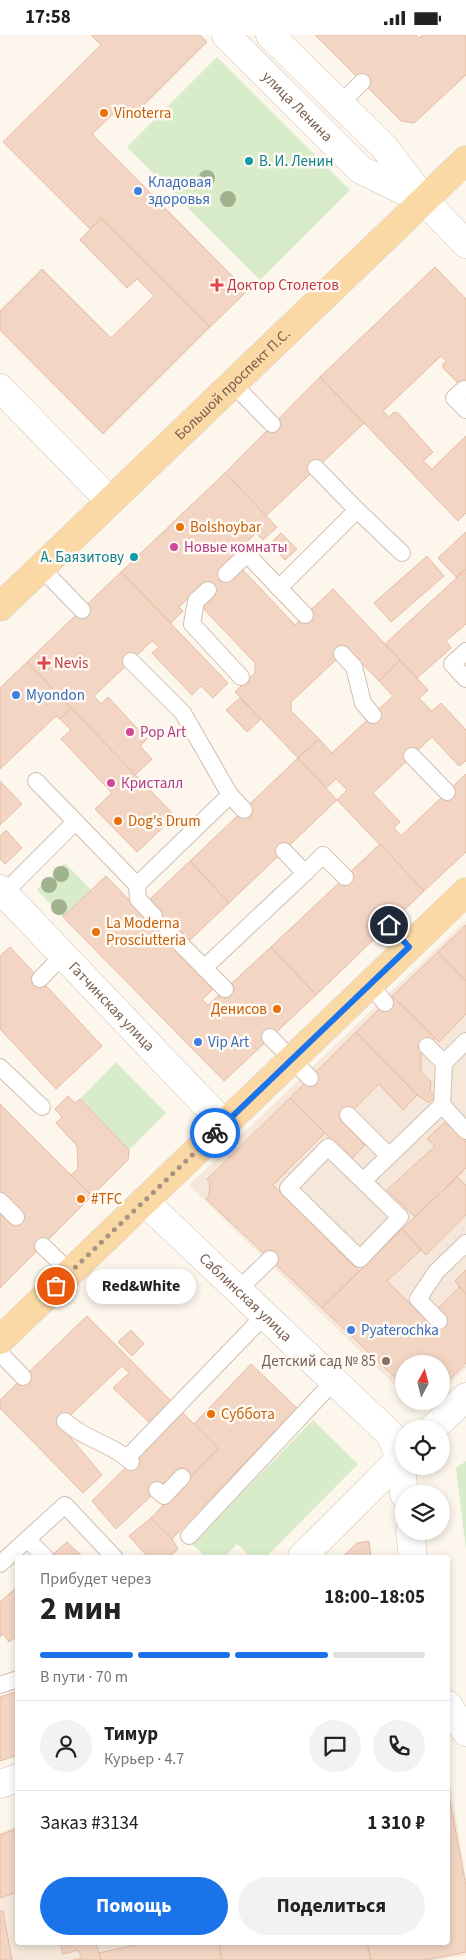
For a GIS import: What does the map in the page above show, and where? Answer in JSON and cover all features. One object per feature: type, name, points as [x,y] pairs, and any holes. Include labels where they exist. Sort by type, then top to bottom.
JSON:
[{"type":"main road","name":"Большой проспект П.С.","points":[[0,607],[466,160]]},
{"type":"main road","points":[[0,1340],[224,1125],[301,1069],[377,994],[409,947],[466,892]]},
{"type":"street","name":"улица Ленина","points":[[226,35],[361,170],[425,201]]},
{"type":"street","name":"улица Ленина","points":[[270,35],[384,147],[425,201],[466,244]]},
{"type":"street","points":[[0,388],[110,501]]},
{"type":"street","name":"Гатчинская улица","points":[[2,895],[63,955],[224,1125]]},
{"type":"street","name":"Саблинская улица","points":[[144,1201],[390,1434],[395,1444]]},
{"type":"street","points":[[442,1420],[466,1397]]},
{"type":"street","points":[[304,1555],[395,1464]]},
{"type":"street","points":[[411,1540],[413,1555]]},
{"type":"street","points":[[0,1784],[15,1779]]},
{"type":"lane","points":[[340,104],[362,82]]},
{"type":"lane","points":[[233,384],[272,424]]},
{"type":"lane","points":[[464,389],[454,398],[466,411]]},
{"type":"lane","points":[[316,468],[402,553]]},
{"type":"lane","points":[[279,588],[357,510]]},
{"type":"lane","points":[[226,574],[246,554],[305,615]]},
{"type":"lane","points":[[41,568],[82,610]]},
{"type":"lane","points":[[208,590],[196,601],[192,624],[241,677]]},
{"type":"lane","points":[[466,651],[452,664],[466,679]]},
{"type":"lane","points":[[342,654],[354,667],[363,703],[373,715]]},
{"type":"lane","points":[[131,661],[183,713],[230,795],[244,809]]},
{"type":"lane","points":[[412,756],[447,792]]},
{"type":"lane","points":[[36,781],[136,885],[138,899],[154,916]]},
{"type":"lane","points":[[136,885],[230,795]]},
{"type":"lane","points":[[2,895],[75,822]]},
{"type":"lane","points":[[284,851],[305,873]]},
{"type":"lane","points":[[204,968],[323,855],[345,877]]},
{"type":"lane","points":[[389,925],[409,947]]},
{"type":"lane","points":[[168,931],[225,989]]},
{"type":"lane","points":[[40,979],[63,955]]},
{"type":"lane","points":[[270,1037],[301,1069]]},
{"type":"lane","points":[[363,1181],[442,1105],[444,1063],[466,1041]]},
{"type":"lane","points":[[427,1046],[444,1063]]},
{"type":"lane","points":[[0,1067],[42,1107]]},
{"type":"lane","points":[[442,1105],[466,1131]]},
{"type":"lane","points":[[348,1115],[388,1155]]},
{"type":"lane","points":[[328,1147],[363,1181],[400,1217],[360,1259],[312,1218],[288,1188],[328,1147]]},
{"type":"lane","points":[[0,1201],[16,1217]]},
{"type":"lane","points":[[439,1321],[418,1299],[436,1272],[466,1243]]},
{"type":"lane","points":[[43,1246],[70,1272]]},
{"type":"lane","points":[[238,1291],[270,1259]]},
{"type":"lane","points":[[65,1421],[70,1426],[129,1460],[265,1315]]},
{"type":"lane","points":[[0,1353],[23,1377]]},
{"type":"lane","points":[[188,1537],[334,1381]]},
{"type":"lane","points":[[157,1490],[164,1496],[182,1477]]},
{"type":"lane","points":[[3,1554],[28,1539],[65,1505],[112,1555]]},
{"type":"lane","points":[[28,1539],[43,1555]]},
{"type":"lane","points":[[0,1685],[15,1680]]},
{"type":"shaded area","points":[[466,920],[466,1368],[450,1384],[450,1355],[395,1355],[395,1385],[189,1185]]},
{"type":"shaded area","points":[[450,1781],[466,1879],[466,1955],[439,1960],[0,1960],[0,1833],[15,1827],[15,1945],[450,1945]]},
{"type":"green space","points":[[217,57],[350,190],[260,280],[127,147]]},
{"type":"green space","points":[[65,863],[91,890],[63,917],[37,890]]},
{"type":"green space","points":[[116,1062],[166,1113],[129,1150],[80,1099]]},
{"type":"green space","points":[[313,1420],[358,1464],[268,1555],[249,1555],[237,1544],[226,1555],[204,1555],[192,1544]]},
{"type":"green space","points":[[466,1461],[466,1550],[456,1468]]},
{"type":"building","points":[[91,35],[200,35],[207,42],[132,117],[121,106],[92,134],[247,291],[210,327],[101,218],[90,229],[3,142],[101,45]]},
{"type":"building","points":[[315,35],[416,35],[419,38],[422,35],[466,35],[466,75],[414,123],[401,121]]},
{"type":"building","points":[[101,218],[210,327],[103,434],[0,330],[0,311],[42,269],[111,338],[154,296],[137,279],[127,288],[80,240]]},
{"type":"building","points":[[435,267],[466,299],[466,391],[443,368],[443,364],[446,361],[441,356],[383,411],[389,417],[394,412],[398,413],[433,452],[423,461],[432,469],[466,436],[466,513],[458,521],[320,377]]},
{"type":"building","points":[[320,377],[364,423],[266,516],[225,473]]},
{"type":"building","points":[[225,473],[277,527],[263,540],[256,533],[220,568],[231,579],[242,569],[295,625],[333,589],[400,660],[379,681],[349,650],[291,702],[291,711],[319,739],[298,758],[235,692],[255,673],[255,663],[202,607],[214,596],[203,584],[179,607],[183,611],[171,623],[121,572]]},
{"type":"building","points":[[466,532],[466,569],[456,577],[438,558]]},
{"type":"building","points":[[281,533],[297,549],[285,560],[270,544]]},
{"type":"building","points":[[427,556],[444,576],[391,622],[374,603]]},
{"type":"building","points":[[466,569],[466,624],[446,641],[451,648],[417,678],[385,644]]},
{"type":"building","points":[[121,572],[228,683],[213,698],[201,686],[192,695],[152,653],[159,647],[152,641],[94,696],[101,704],[108,697],[147,739],[140,746],[152,759],[135,775],[27,662]]},
{"type":"building","points":[[400,660],[428,690],[419,698],[432,711],[441,703],[466,730],[466,761],[459,766],[432,737],[373,793],[400,822],[394,828],[401,836],[466,774],[466,852],[424,891],[337,800],[347,790],[336,779],[326,788],[298,758],[319,739],[332,753],[393,696],[379,681]]},
{"type":"building","points":[[27,662],[71,708],[60,719],[56,716],[0,769],[0,688]]},
{"type":"building","points":[[240,698],[261,719],[247,732],[226,710]]},
{"type":"building","points":[[71,708],[175,816],[137,852],[95,809],[112,793],[61,739],[71,730],[60,719]]},
{"type":"building","points":[[298,758],[337,800],[229,903],[190,861]]},
{"type":"building","points":[[0,781],[22,804],[0,825]]},
{"type":"building","points":[[6,830],[22,848],[5,864],[0,859],[0,836]]},
{"type":"building","points":[[380,844],[424,891],[316,995],[271,947]]},
{"type":"building","points":[[190,861],[229,903],[188,942],[170,923],[166,938],[214,988],[202,1000],[208,1005],[271,947],[316,995],[224,1081],[63,917],[106,876],[152,924],[149,900]]},
{"type":"building","points":[[466,925],[466,981],[438,952]]},
{"type":"building","points":[[10,947],[102,1046],[56,1089],[0,1029],[0,956]]},
{"type":"building","points":[[438,952],[466,981],[466,1014],[439,1042],[392,996]]},
{"type":"building","points":[[392,996],[435,1038],[421,1052],[421,1072],[431,1082],[430,1091],[436,1096],[429,1103],[417,1095],[356,1032]]},
{"type":"building","points":[[356,1032],[417,1095],[403,1110],[379,1084],[342,1121],[365,1145],[351,1159],[290,1098]]},
{"type":"building","points":[[68,1096],[75,1103],[80,1099],[129,1150],[128,1160],[92,1196],[71,1175],[78,1169],[77,1146],[56,1123],[62,1117],[55,1109]]},
{"type":"building","points":[[290,1098],[325,1133],[273,1185],[359,1271],[322,1308],[206,1199],[209,1195],[210,1182],[207,1179]]},
{"type":"building","points":[[0,1104],[92,1196],[0,1288],[0,1214],[21,1212],[0,1190]]},
{"type":"building","points":[[446,1121],[466,1142],[466,1168],[415,1217],[387,1190],[435,1146],[427,1139]]},
{"type":"building","points":[[457,1177],[466,1185],[466,1215],[426,1255],[402,1229]]},
{"type":"building","points":[[402,1229],[421,1250],[387,1281],[433,1326],[438,1308],[459,1287],[466,1294],[466,1363],[450,1379],[450,1355],[395,1355],[395,1377],[322,1308]]},
{"type":"building","points":[[466,1270],[466,1294],[455,1281]]},
{"type":"building","points":[[87,1316],[173,1403],[152,1425],[113,1388],[129,1373],[122,1366],[60,1425],[102,1475],[83,1493],[0,1408],[0,1400]]},
{"type":"building","points":[[131,1330],[144,1344],[132,1356],[118,1342]]},
{"type":"building","points":[[251,1364],[297,1408],[172,1539],[151,1518],[218,1448],[193,1425]]},
{"type":"building","points":[[182,1412],[218,1448],[191,1477],[182,1467],[116,1529],[92,1501]]},
{"type":"building","points":[[151,1518],[172,1539],[178,1549],[171,1555],[146,1555],[129,1536]]},
{"type":"building","points":[[369,1541],[371,1555],[344,1555],[357,1543]]},
{"type":"building","points":[[67,1542],[81,1555],[52,1555]]},
{"type":"building","points":[[15,1589],[15,1637],[9,1642],[3,1634],[0,1637],[0,1602]]},
{"type":"building","points":[[15,1692],[15,1756],[0,1761],[0,1697]]},
{"type":"building","points":[[450,1802],[466,1886],[466,1952],[426,1960],[371,1960],[367,1945],[450,1945]]},
{"type":"building","points":[[15,1829],[15,1893],[0,1898],[0,1835]]},
{"type":"building","points":[[0,1911],[3,1911],[12,1960],[0,1960]]},
{"type":"building","points":[[61,1945],[97,1945],[101,1960],[73,1960],[82,1958],[78,1950],[63,1954]]},
{"type":"building","points":[[135,1945],[219,1945],[222,1960],[101,1960],[99,1953]]},
{"type":"building","points":[[219,1945],[367,1945],[371,1960],[222,1960]]},
{"type":"way so far","points":[[56,1286],[215,1133]]},
{"type":"place","name":"Vinoterra","points":[[104,113]]},
{"type":"place","name":"В. И. Ленин","points":[[249,161]]},
{"type":"place","name":"Кладовая здоровья","points":[[138,191]]},
{"type":"place","name":"Доктор Столетов","points":[[217,285]]},
{"type":"place","name":"Bolshoybar","points":[[180,527]]},
{"type":"place","name":"Новые комнаты","points":[[174,547]]},
{"type":"place","name":"А. Баязитову","points":[[134,557]]},
{"type":"place","name":"Nevis","points":[[44,663]]},
{"type":"place","name":"Myondon","points":[[16,695]]},
{"type":"place","name":"Pop Art","points":[[130,732]]},
{"type":"place","name":"Кристалл","points":[[111,783]]},
{"type":"place","name":"Dog's Drum","points":[[118,821]]},
{"type":"place","name":"La Moderna Prosciutteria","points":[[96,932]]},
{"type":"place","name":"Денисов","points":[[277,1009]]},
{"type":"place","name":"Vip Art","points":[[198,1042]]},
{"type":"place","name":"#TFC","points":[[81,1199]]},
{"type":"place","name":"Red&White","points":[[56,1286]]},
{"type":"place","name":"Pyaterochka","points":[[351,1330]]},
{"type":"place","name":"Детский сад № 85","points":[[386,1361]]},
{"type":"place","name":"Суббота","points":[[211,1414]]},
{"type":"route","points":[[215,1133],[409,947],[389,925]]}]
